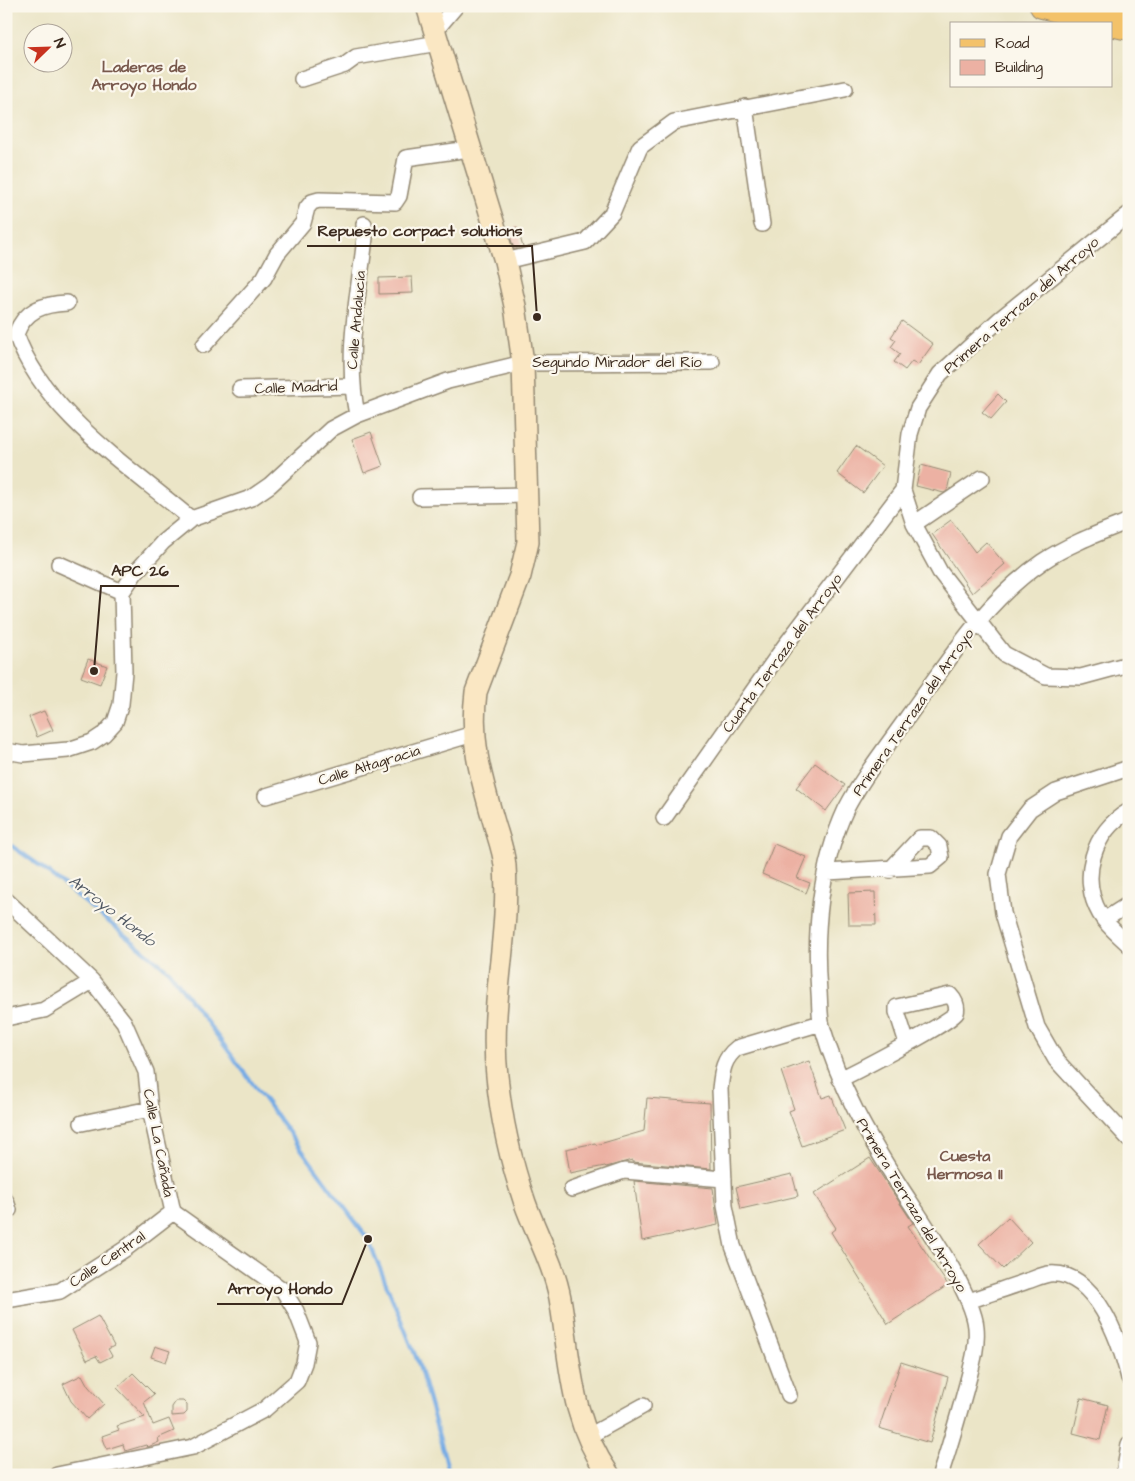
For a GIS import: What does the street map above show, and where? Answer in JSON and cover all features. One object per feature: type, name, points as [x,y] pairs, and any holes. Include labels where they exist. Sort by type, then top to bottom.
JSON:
[{"type":"main road","points":[[427,6],[469,149],[505,261],[515,306],[523,363],[529,521],[526,558],[476,692],[473,734],[476,756],[505,863],[505,900],[495,1004],[494,1044],[501,1106],[525,1203],[554,1277],[559,1296],[573,1393],[588,1437],[609,1475]]},
{"type":"main road","points":[[1042,6],[1122,24]]},
{"type":"main road","points":[[1106,6],[1122,24]]},
{"type":"street","points":[[302,80],[345,65],[359,56],[436,37],[456,6]]},
{"type":"street","points":[[505,261],[586,242],[612,213],[640,147],[674,122],[845,89]]},
{"type":"street","points":[[745,107],[762,224]]},
{"type":"street","points":[[204,345],[264,278],[277,254],[303,223],[307,208],[312,202],[319,200],[395,202],[398,199],[406,158],[469,149]]},
{"type":"street","name":"Primera Terraza del Arroyo","points":[[977,621],[940,572],[914,524],[903,490],[910,434],[918,408],[940,374],[1000,319],[1129,214]]},
{"type":"street","name":"Calle Andalucía","points":[[357,415],[352,386],[351,356],[365,238],[364,224]]},
{"type":"street","points":[[6,751],[23,754],[75,749],[98,739],[114,722],[121,704],[124,672],[122,592],[150,555],[191,519],[74,422],[52,398],[22,353],[16,334],[21,320],[33,311],[48,304],[68,303]]},
{"type":"street","name":"Segundo Mirador del Río","points":[[191,519],[251,498],[270,485],[327,432],[357,415],[448,381],[523,363],[712,362]]},
{"type":"street","name":"Calle Madrid","points":[[240,389],[352,386]]},
{"type":"street","points":[[914,524],[982,478]]},
{"type":"street","name":"Cuarta Terraza del Arroyo","points":[[664,818],[784,647],[903,490]]},
{"type":"street","points":[[420,496],[527,495]]},
{"type":"street","name":"Primera Terraza del Arroyo","points":[[940,1475],[952,1441],[976,1351],[976,1326],[969,1301],[919,1215],[865,1132],[840,1079],[821,1023],[817,972],[819,918],[827,872],[846,810],[868,773],[977,621],[999,597],[1041,563],[1079,541],[1129,520]]},
{"type":"street","points":[[59,564],[122,592]]},
{"type":"street","points":[[977,621],[1004,654],[1046,676],[1081,678],[1129,664]]},
{"type":"street","name":"Calle Altagracia","points":[[266,796],[473,734]]},
{"type":"street","points":[[1129,768],[1056,792],[1030,809],[1009,836],[998,874],[1003,913],[1037,1027],[1056,1060],[1129,1139]]},
{"type":"street","points":[[1129,811],[1104,832],[1091,857],[1089,884],[1098,912],[1129,944]]},
{"type":"street","points":[[827,872],[890,870]]},
{"type":"street","name":"Calle La Cañada","points":[[6,900],[92,981],[124,1022],[146,1072],[150,1109],[173,1212],[283,1290],[296,1311],[308,1342],[304,1363],[297,1381],[265,1409],[193,1447],[57,1475]]},
{"type":"street","points":[[1104,920],[1129,904]]},
{"type":"street","points":[[6,1018],[44,1010],[92,981]]},
{"type":"street","points":[[789,1395],[732,1246],[725,1206],[720,1089],[722,1071],[727,1056],[737,1048],[821,1023]]},
{"type":"street","points":[[840,1079],[907,1043]]},
{"type":"street","points":[[82,1123],[150,1109]]},
{"type":"street","points":[[572,1189],[624,1171],[724,1179]]},
{"type":"street","points":[[6,1201],[9,1210],[6,1213]]},
{"type":"street","name":"Calle Central","points":[[6,1300],[60,1291],[125,1249],[173,1212]]},
{"type":"street","points":[[969,1301],[1048,1274],[1067,1276],[1090,1292],[1098,1302],[1123,1354],[1129,1378]]},
{"type":"street","points":[[588,1437],[643,1406]]},
{"type":"street","points":[[1124,1475],[1129,1444]]},
{"type":"building","points":[[517,227],[523,247],[514,249],[508,230]]},
{"type":"building","points":[[412,277],[413,293],[379,294],[379,278]]},
{"type":"building","points":[[902,321],[933,344],[918,365],[912,361],[905,370],[894,362],[900,354],[891,347],[896,340],[891,337]]},
{"type":"building","points":[[998,394],[1006,402],[991,419],[982,412]]},
{"type":"building","points":[[371,432],[383,466],[364,473],[352,439]]},
{"type":"building","points":[[856,446],[883,466],[863,493],[837,473]]},
{"type":"building","points":[[921,465],[951,473],[947,491],[944,493],[916,486]]},
{"type":"building","points":[[951,520],[975,552],[986,542],[1005,564],[972,593],[932,534]]},
{"type":"building","points":[[88,659],[107,666],[100,684],[81,677]]},
{"type":"building","points":[[44,711],[53,730],[37,737],[29,717]]},
{"type":"building","points":[[815,763],[845,785],[826,811],[796,788]]},
{"type":"building","points":[[774,844],[806,857],[797,878],[810,883],[806,893],[762,874]]},
{"type":"building","points":[[875,892],[876,925],[849,925],[848,893]]},
{"type":"building","points":[[809,1061],[822,1098],[831,1095],[845,1130],[802,1146],[789,1111],[794,1109],[781,1071]]},
{"type":"building","points":[[647,1098],[710,1103],[711,1169],[632,1162],[632,1160],[606,1167],[570,1173],[566,1149],[595,1143],[596,1145],[644,1131]]},
{"type":"building","points":[[870,1158],[913,1223],[908,1226],[948,1285],[888,1324],[831,1232],[836,1228],[814,1194]]},
{"type":"building","points":[[792,1174],[798,1196],[741,1209],[736,1187]]},
{"type":"building","points":[[634,1181],[713,1188],[718,1225],[642,1241]]},
{"type":"building","points":[[1008,1217],[1031,1242],[1003,1269],[979,1244]]},
{"type":"building","points":[[98,1316],[114,1346],[108,1349],[112,1356],[100,1362],[96,1356],[87,1360],[72,1330]]},
{"type":"building","points":[[155,1346],[170,1351],[166,1362],[151,1357]]},
{"type":"building","points":[[901,1362],[948,1377],[930,1443],[879,1428]]},
{"type":"building","points":[[133,1373],[154,1394],[144,1402],[153,1425],[169,1419],[174,1431],[158,1438],[159,1442],[148,1447],[146,1445],[125,1451],[123,1444],[107,1449],[102,1436],[119,1430],[117,1426],[145,1417],[117,1388]]},
{"type":"building","points":[[82,1375],[88,1386],[104,1404],[87,1419],[71,1401],[63,1384]]},
{"type":"building","points":[[1081,1398],[1108,1405],[1100,1440],[1073,1433]]},
{"type":"building","points":[[176,1401],[183,1401],[187,1405],[187,1412],[184,1415],[172,1416],[172,1407]]},
{"type":"waterway","name":"Arroyo Hondo","points":[[6,842],[39,865],[169,971],[368,1239],[418,1362],[450,1475]]},
{"type":"place","name":"Repuesto corpact solutions","points":[[537,317]]},
{"type":"place","name":"APC 26","points":[[94,671]]},
{"type":"place","name":"Arroyo Hondo","points":[[368,1239]]},
{"type":"district","name":"Laderas de Arroyo Hondo","points":[[144,75]]},
{"type":"district","name":"Cuesta Hermosa II","points":[[965,1164]]}]
